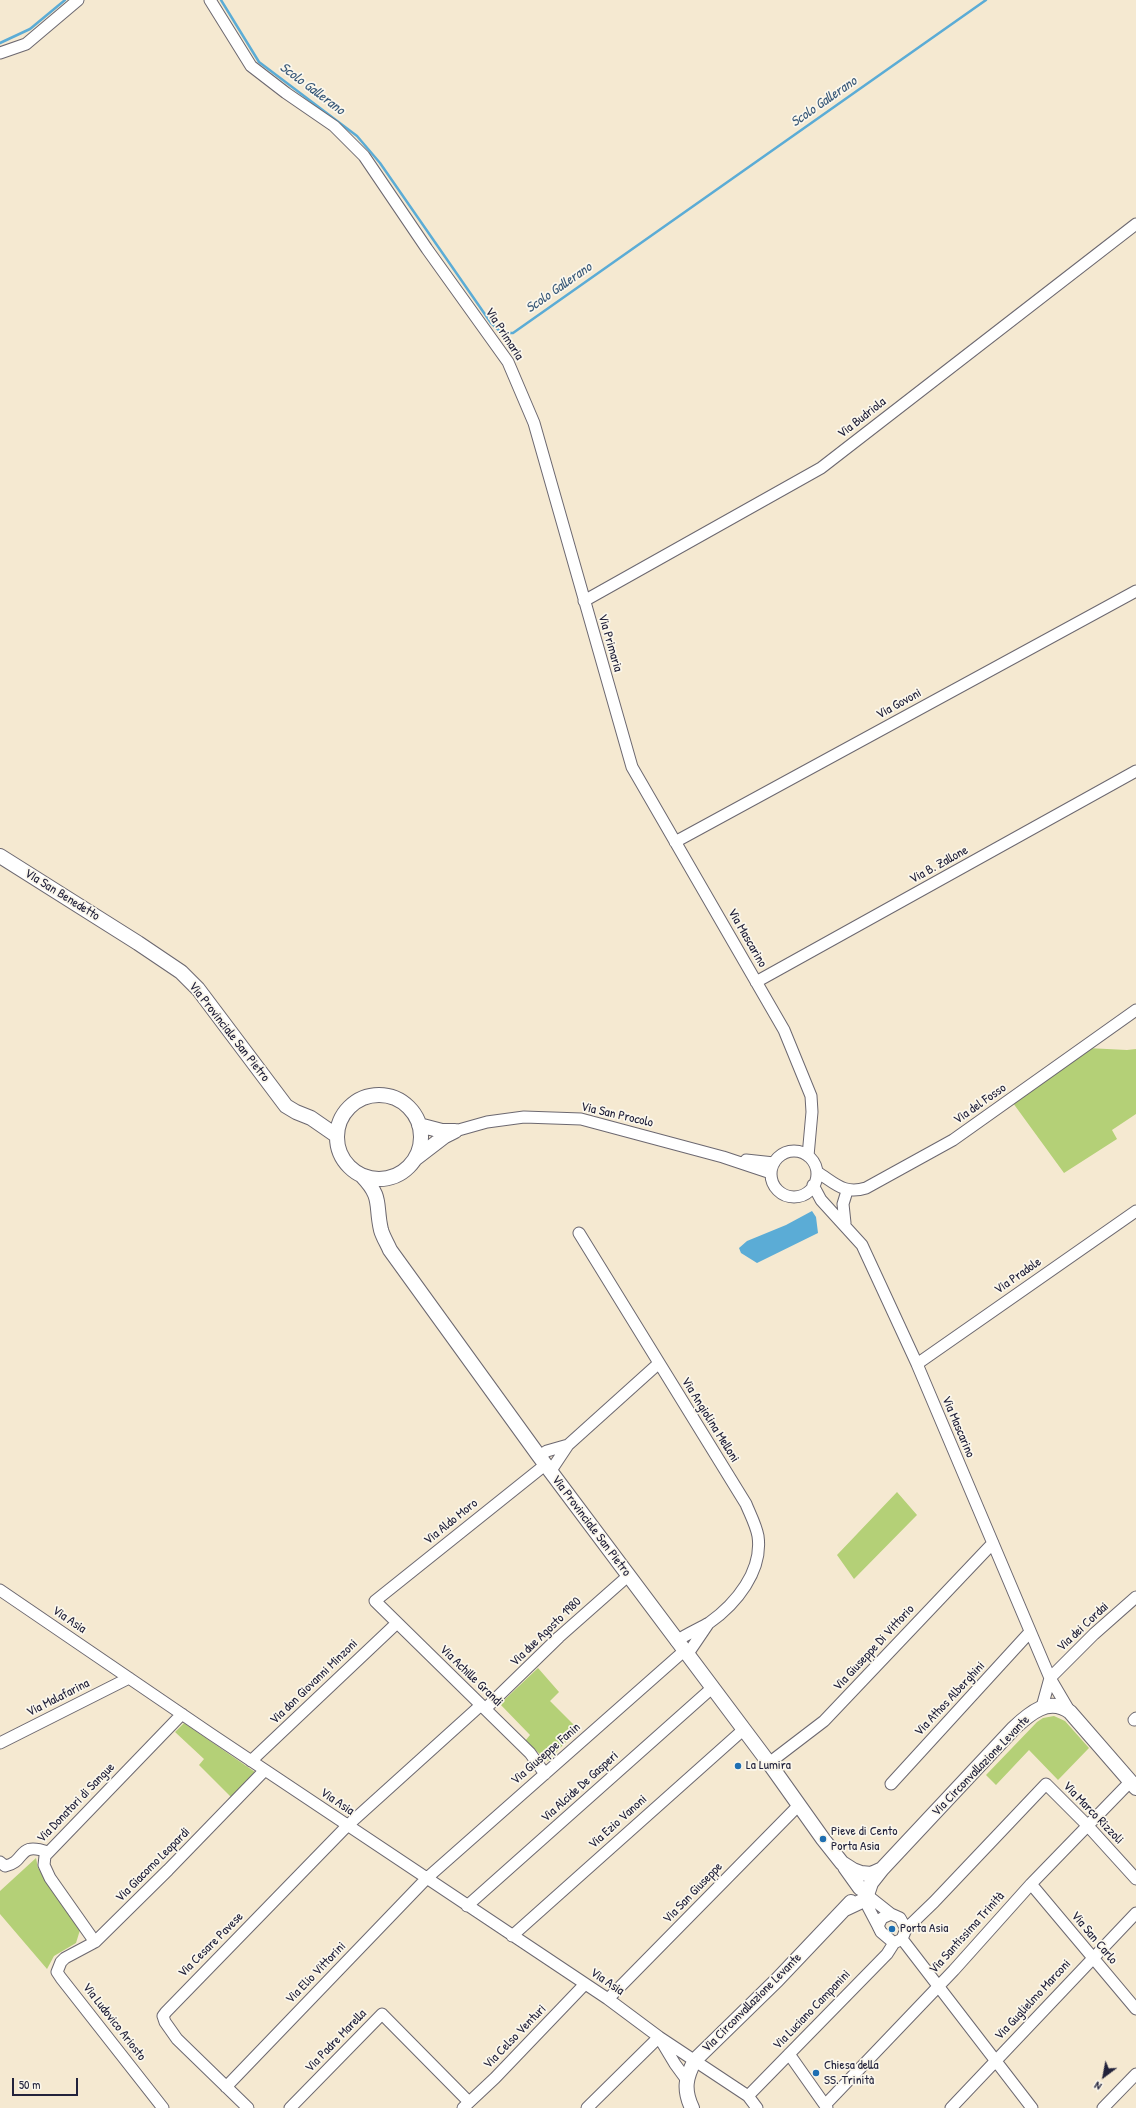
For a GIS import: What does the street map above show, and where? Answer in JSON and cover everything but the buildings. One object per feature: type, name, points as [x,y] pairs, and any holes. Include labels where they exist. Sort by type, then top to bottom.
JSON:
[{"type":"main road","name":"VIa San Benedetto","points":[[0,856],[124,934]]},
{"type":"main road","name":"Via Provinciale San Pietro","points":[[124,934],[180,972],[198,989],[286,1106],[311,1118],[337,1136]]},
{"type":"main road","points":[[379,1204],[372,1187],[362,1176],[346,1163],[340,1154],[337,1136],[338,1128],[345,1113],[353,1104],[364,1098],[376,1096],[387,1096],[404,1104],[411,1111],[419,1125],[420,1145],[415,1159]]},
{"type":"main road","points":[[311,1118],[345,1113]]},
{"type":"main road","points":[[419,1125],[442,1131],[455,1131]]},
{"type":"main road","points":[[362,1176],[379,1179],[392,1177],[401,1173],[415,1159],[445,1136],[455,1131]]},
{"type":"main road","points":[[379,1204],[392,1177]]},
{"type":"main road","name":"Via Provinciale San Pietro","points":[[379,1204],[382,1231],[390,1250],[545,1464],[682,1649],[769,1763],[823,1840],[842,1863]]},
{"type":"main road","name":"Via Circonvallazione Levante","points":[[686,2079],[695,2060],[865,1891],[882,1869],[1014,1728],[1031,1712],[1042,1707],[1061,1707],[1070,1712]]},
{"type":"main road","points":[[1070,1712],[1133,1784]]},
{"type":"main road","points":[[842,1863],[865,1874],[871,1874],[882,1869]]},
{"type":"main road","points":[[842,1863],[865,1891]]},
{"type":"main road","name":"Via Circonvallazione Levante","points":[[865,1874],[865,1891]]},
{"type":"main road","points":[[686,2079],[686,2092],[692,2108]]},
{"type":"street","points":[[0,53],[26,44],[78,0]]},
{"type":"street","name":"Via Primaria","points":[[210,0],[251,66],[286,94],[334,126],[364,156],[426,249],[508,362],[534,423],[632,767]]},
{"type":"street","name":"Via Budriola","points":[[584,601],[821,468],[1136,224]]},
{"type":"street","name":"Via Govoni","points":[[675,842],[1136,591]]},
{"type":"street","name":"Via Mascarino","points":[[632,767],[784,1030],[802,1069],[811,1096],[811,1131],[803,1154]]},
{"type":"street","name":"Via B. Zallone","points":[[756,982],[1136,771]]},
{"type":"street","name":"Via del Fosso","points":[[847,1191],[866,1188],[954,1140],[1136,1010]]},
{"type":"street","name":"Via San Procolo","points":[[455,1131],[488,1122],[524,1117],[581,1119],[723,1157],[772,1168]]},
{"type":"street","points":[[813,1183],[814,1162],[803,1154],[784,1153],[772,1168],[775,1186],[780,1192],[792,1196],[813,1183],[830,1180],[847,1191],[843,1204],[845,1223]]},
{"type":"street","name":"Via Mascarino","points":[[813,1183],[821,1200],[845,1223],[862,1244],[917,1364],[1050,1678],[1070,1712]]},
{"type":"street","name":"Via Pradole","points":[[917,1364],[1136,1211]]},
{"type":"street","name":"Via Angiolina Melloni","points":[[579,1233],[658,1364],[746,1504],[758,1535],[758,1551],[749,1579],[742,1591],[682,1649]]},
{"type":"street","points":[[545,1464],[658,1364]]},
{"type":"street","points":[[545,1464],[546,1451],[568,1444]]},
{"type":"street","name":"Via Aldo Moro","points":[[375,1601],[545,1464]]},
{"type":"street","name":"Via Giuseppe Di Vittorio","points":[[769,1763],[824,1721],[993,1543]]},
{"type":"street","name":"Via due Agosto 1980","points":[[348,1826],[628,1576]]},
{"type":"street","name":"Via Asia","points":[[0,1590],[348,1826],[608,1999],[659,2037],[748,2096],[757,2108]]},
{"type":"street","name":"Via dei Cordai","points":[[1050,1678],[1094,1634],[1136,1597]]},
{"type":"street","name":"Via Achille Grandi","points":[[375,1601],[530,1753],[545,1774]]},
{"type":"street","name":"Via Angiolina Melloni","points":[[682,1649],[709,1622]]},
{"type":"street","name":"Via don Giovanni Minzoni","points":[[252,1761],[397,1623]]},
{"type":"street","name":"Via Athos Alberghini","points":[[890,1784],[1030,1632]]},
{"type":"street","name":"Via Giuseppe Fanin","points":[[426,1878],[545,1774],[682,1649]]},
{"type":"street","name":"Via Malafarina","points":[[0,1743],[129,1678]]},
{"type":"street","points":[[1042,1707],[1050,1678]]},
{"type":"street","name":"Via Alcide De Gasperi","points":[[467,1906],[712,1688]]},
{"type":"street","name":"Via Donatori di Sangue","points":[[95,1942],[50,1878],[44,1865],[48,1852],[182,1714]]},
{"type":"street","name":"Via Ezio Vanoni","points":[[512,1936],[743,1730]]},
{"type":"street","name":"Via Giacomo Leopardi","points":[[57,1972],[61,1962],[65,1958],[95,1942],[168,1870],[265,1770]]},
{"type":"street","name":"Via Marco Rizzoli","points":[[906,1928],[934,1902],[1046,1784],[1087,1825],[1136,1879]]},
{"type":"street","name":"Via Santissima Trinità","points":[[826,2106],[1087,1825],[1133,1784]]},
{"type":"street","name":"Via San Giuseppe","points":[[608,1999],[798,1806]]},
{"type":"street","name":"Via Cesare Pavese","points":[[226,2087],[173,2035],[163,2016],[168,2008],[348,1826]]},
{"type":"street","points":[[0,1862],[5,1866],[10,1865],[28,1848],[34,1847],[48,1852]]},
{"type":"street","name":"Via Elio Vittorini","points":[[226,2087],[426,1878]]},
{"type":"street","name":"Via San Carlo","points":[[1031,1884],[1136,2009]]},
{"type":"street","points":[[865,1891],[891,1914],[900,1918],[906,1928]]},
{"type":"street","points":[[865,1891],[868,1907],[881,1932],[898,1941],[938,1986],[1032,2108]]},
{"type":"street","points":[[849,1907],[863,1908],[876,1922]]},
{"type":"street","name":"Via Guglielmo Marconi","points":[[951,2108],[1092,1957],[1136,1913]]},
{"type":"street","points":[[876,1922],[891,1914]]},
{"type":"street","name":"Via Luciano Campanini","points":[[748,2096],[887,1954],[898,1941],[906,1928]]},
{"type":"street","name":"Via Ludovico Ariosto","points":[[57,1972],[163,2108]]},
{"type":"street","name":"Via Celso Venturi","points":[[466,2105],[585,1984]]},
{"type":"street","name":"Via Padre Marella","points":[[290,2108],[382,2014],[466,2105]]},
{"type":"street","points":[[587,2108],[659,2037]]},
{"type":"street","name":"Via Asia","points":[[659,2037],[674,2064],[686,2079]]},
{"type":"street","points":[[789,2054],[826,2106]]},
{"type":"street","points":[[1103,2108],[1136,2074]]},
{"type":"street","points":[[226,2087],[248,2108]]},
{"type":"green space","points":[[1087,1048],[1136,1049],[1136,1114],[1112,1130],[1117,1139],[1064,1173],[1013,1103]]},
{"type":"green space","points":[[897,1492],[917,1515],[854,1579],[837,1555]]},
{"type":"green space","points":[[538,1668],[559,1692],[550,1701],[578,1729],[548,1761],[525,1741],[530,1735],[500,1704]]},
{"type":"green space","points":[[1054,1716],[1065,1721],[1089,1748],[1058,1780],[1029,1750],[996,1785],[986,1775],[1037,1722],[1043,1718]]},
{"type":"green space","points":[[184,1723],[255,1772],[232,1798],[199,1765],[204,1759],[175,1732]]},
{"type":"green space","points":[[36,1858],[38,1868],[80,1930],[76,1943],[54,1956],[47,1969],[0,1914],[0,1891]]},
{"type":"water","points":[[812,1211],[816,1217],[818,1233],[757,1263],[741,1253],[739,1248],[747,1241],[786,1225]]},
{"type":"waterway","name":"Scolo Gallerano","points":[[0,43],[30,29],[65,0]]},
{"type":"waterway","name":"Scolo Gallerano","points":[[221,0],[259,62],[357,136],[380,163],[491,323],[502,333],[513,333],[986,0]]},
{"type":"place","name":"La Lumira","points":[[738,1766]]},
{"type":"place","name":"Pieve di Cento Porta Asia","points":[[823,1839]]},
{"type":"place","name":"Porta Asia","points":[[892,1929]]},
{"type":"place","name":"Chiesa della SS. Trinità","points":[[816,2073]]}]
